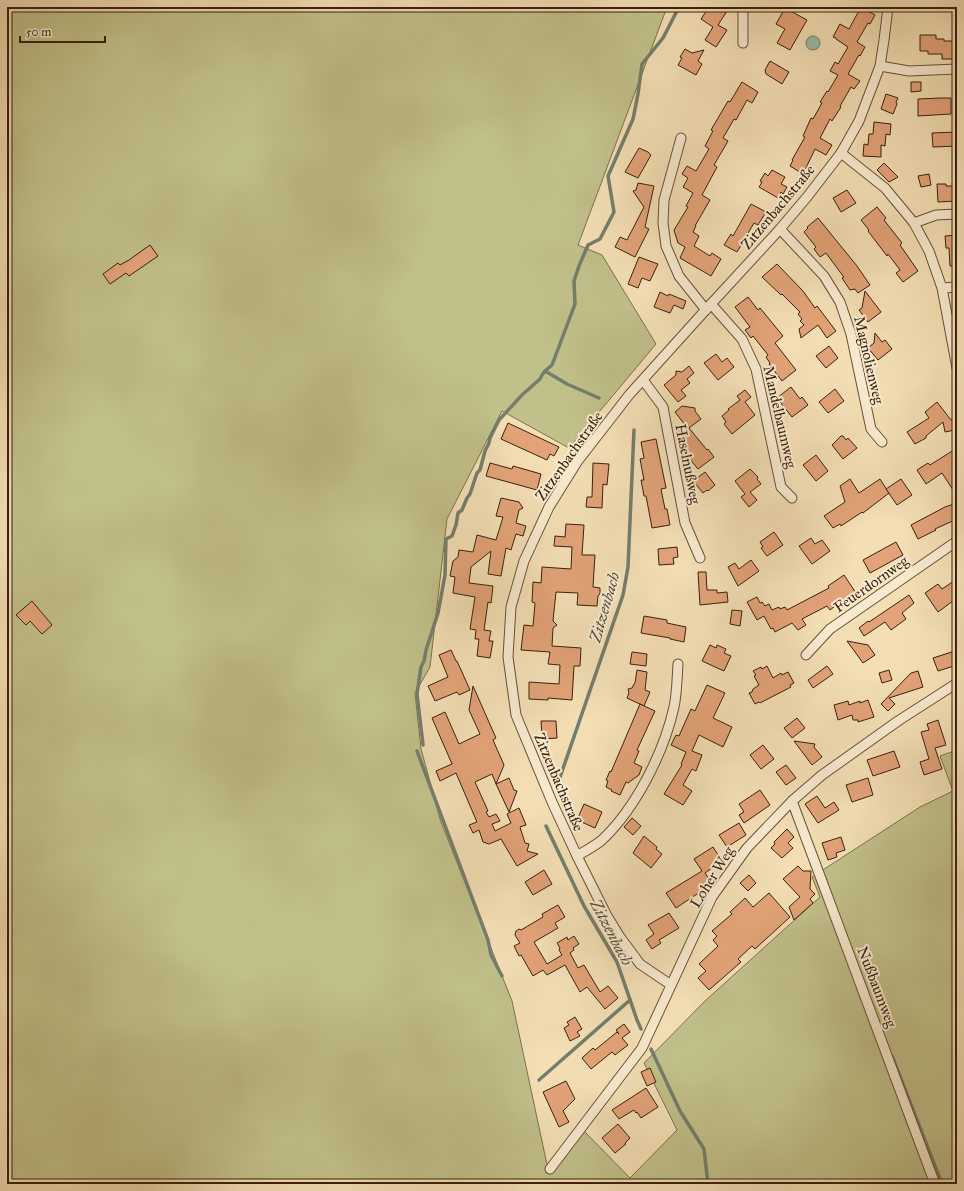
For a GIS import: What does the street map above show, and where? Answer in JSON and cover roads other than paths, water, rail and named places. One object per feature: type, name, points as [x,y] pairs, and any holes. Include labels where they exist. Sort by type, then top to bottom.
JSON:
[{"type":"street","points":[[743,43],[744,7]]},
{"type":"street","name":"Zitzenbachstraße","points":[[671,985],[640,964],[620,937],[606,914],[552,802],[516,715],[508,657],[511,607],[524,561],[549,507],[578,462],[629,395],[780,229],[807,198],[841,153],[859,120],[880,66],[888,7]]},
{"type":"street","points":[[880,66],[909,72],[957,70]]},
{"type":"street","name":"Mandelbaumweg","points":[[681,138],[664,200],[663,223],[666,246],[679,276],[708,307],[742,339],[756,369],[781,487],[792,498]]},
{"type":"street","points":[[841,153],[885,188],[914,223],[929,251],[942,288],[957,368]]},
{"type":"street","points":[[914,223],[936,215],[957,214]]},
{"type":"street","name":"Magnolienweg","points":[[780,229],[824,276],[840,302],[851,334],[870,429],[882,442]]},
{"type":"street","points":[[942,288],[957,287]]},
{"type":"street","name":"Haselnußweg","points":[[643,380],[663,407],[685,523],[700,558]]},
{"type":"street","name":"Feuerdornweg","points":[[806,655],[830,629],[957,541]]},
{"type":"street","points":[[577,856],[601,841],[621,820],[642,787],[663,743],[674,706],[678,664]]},
{"type":"street","name":"Loher Weg","points":[[550,1169],[642,1048],[712,897],[748,848],[792,801],[822,775],[867,743],[957,684]]},
{"type":"street","name":"Nußbaumweg","points":[[792,801],[935,1184]]},
{"type":"waterway","name":"Zitzenbach","points":[[599,398],[567,384],[545,371],[552,365],[575,304],[574,281],[588,245],[600,239],[614,212],[608,176],[633,119],[642,64],[663,38],[679,7]]},
{"type":"waterway","points":[[423,745],[417,694],[421,667],[438,613],[445,575],[446,539],[452,536],[458,513],[462,510],[470,494],[477,473],[480,470],[490,438],[499,420],[522,395],[540,379],[545,371]]},
{"type":"waterway","name":"Zitzenbach","points":[[558,783],[623,595],[628,567],[634,430]]},
{"type":"waterway","points":[[417,751],[488,940],[491,955],[502,976]]},
{"type":"waterway","name":"Zitzenbach","points":[[546,826],[584,906],[617,962],[641,1029]]},
{"type":"waterway","points":[[539,1080],[630,1000]]},
{"type":"waterway","name":"Zitzenbach","points":[[651,1049],[680,1111],[704,1149],[708,1184]]},
{"type":"waterway","points":[[892,1056],[942,1184]]}]
